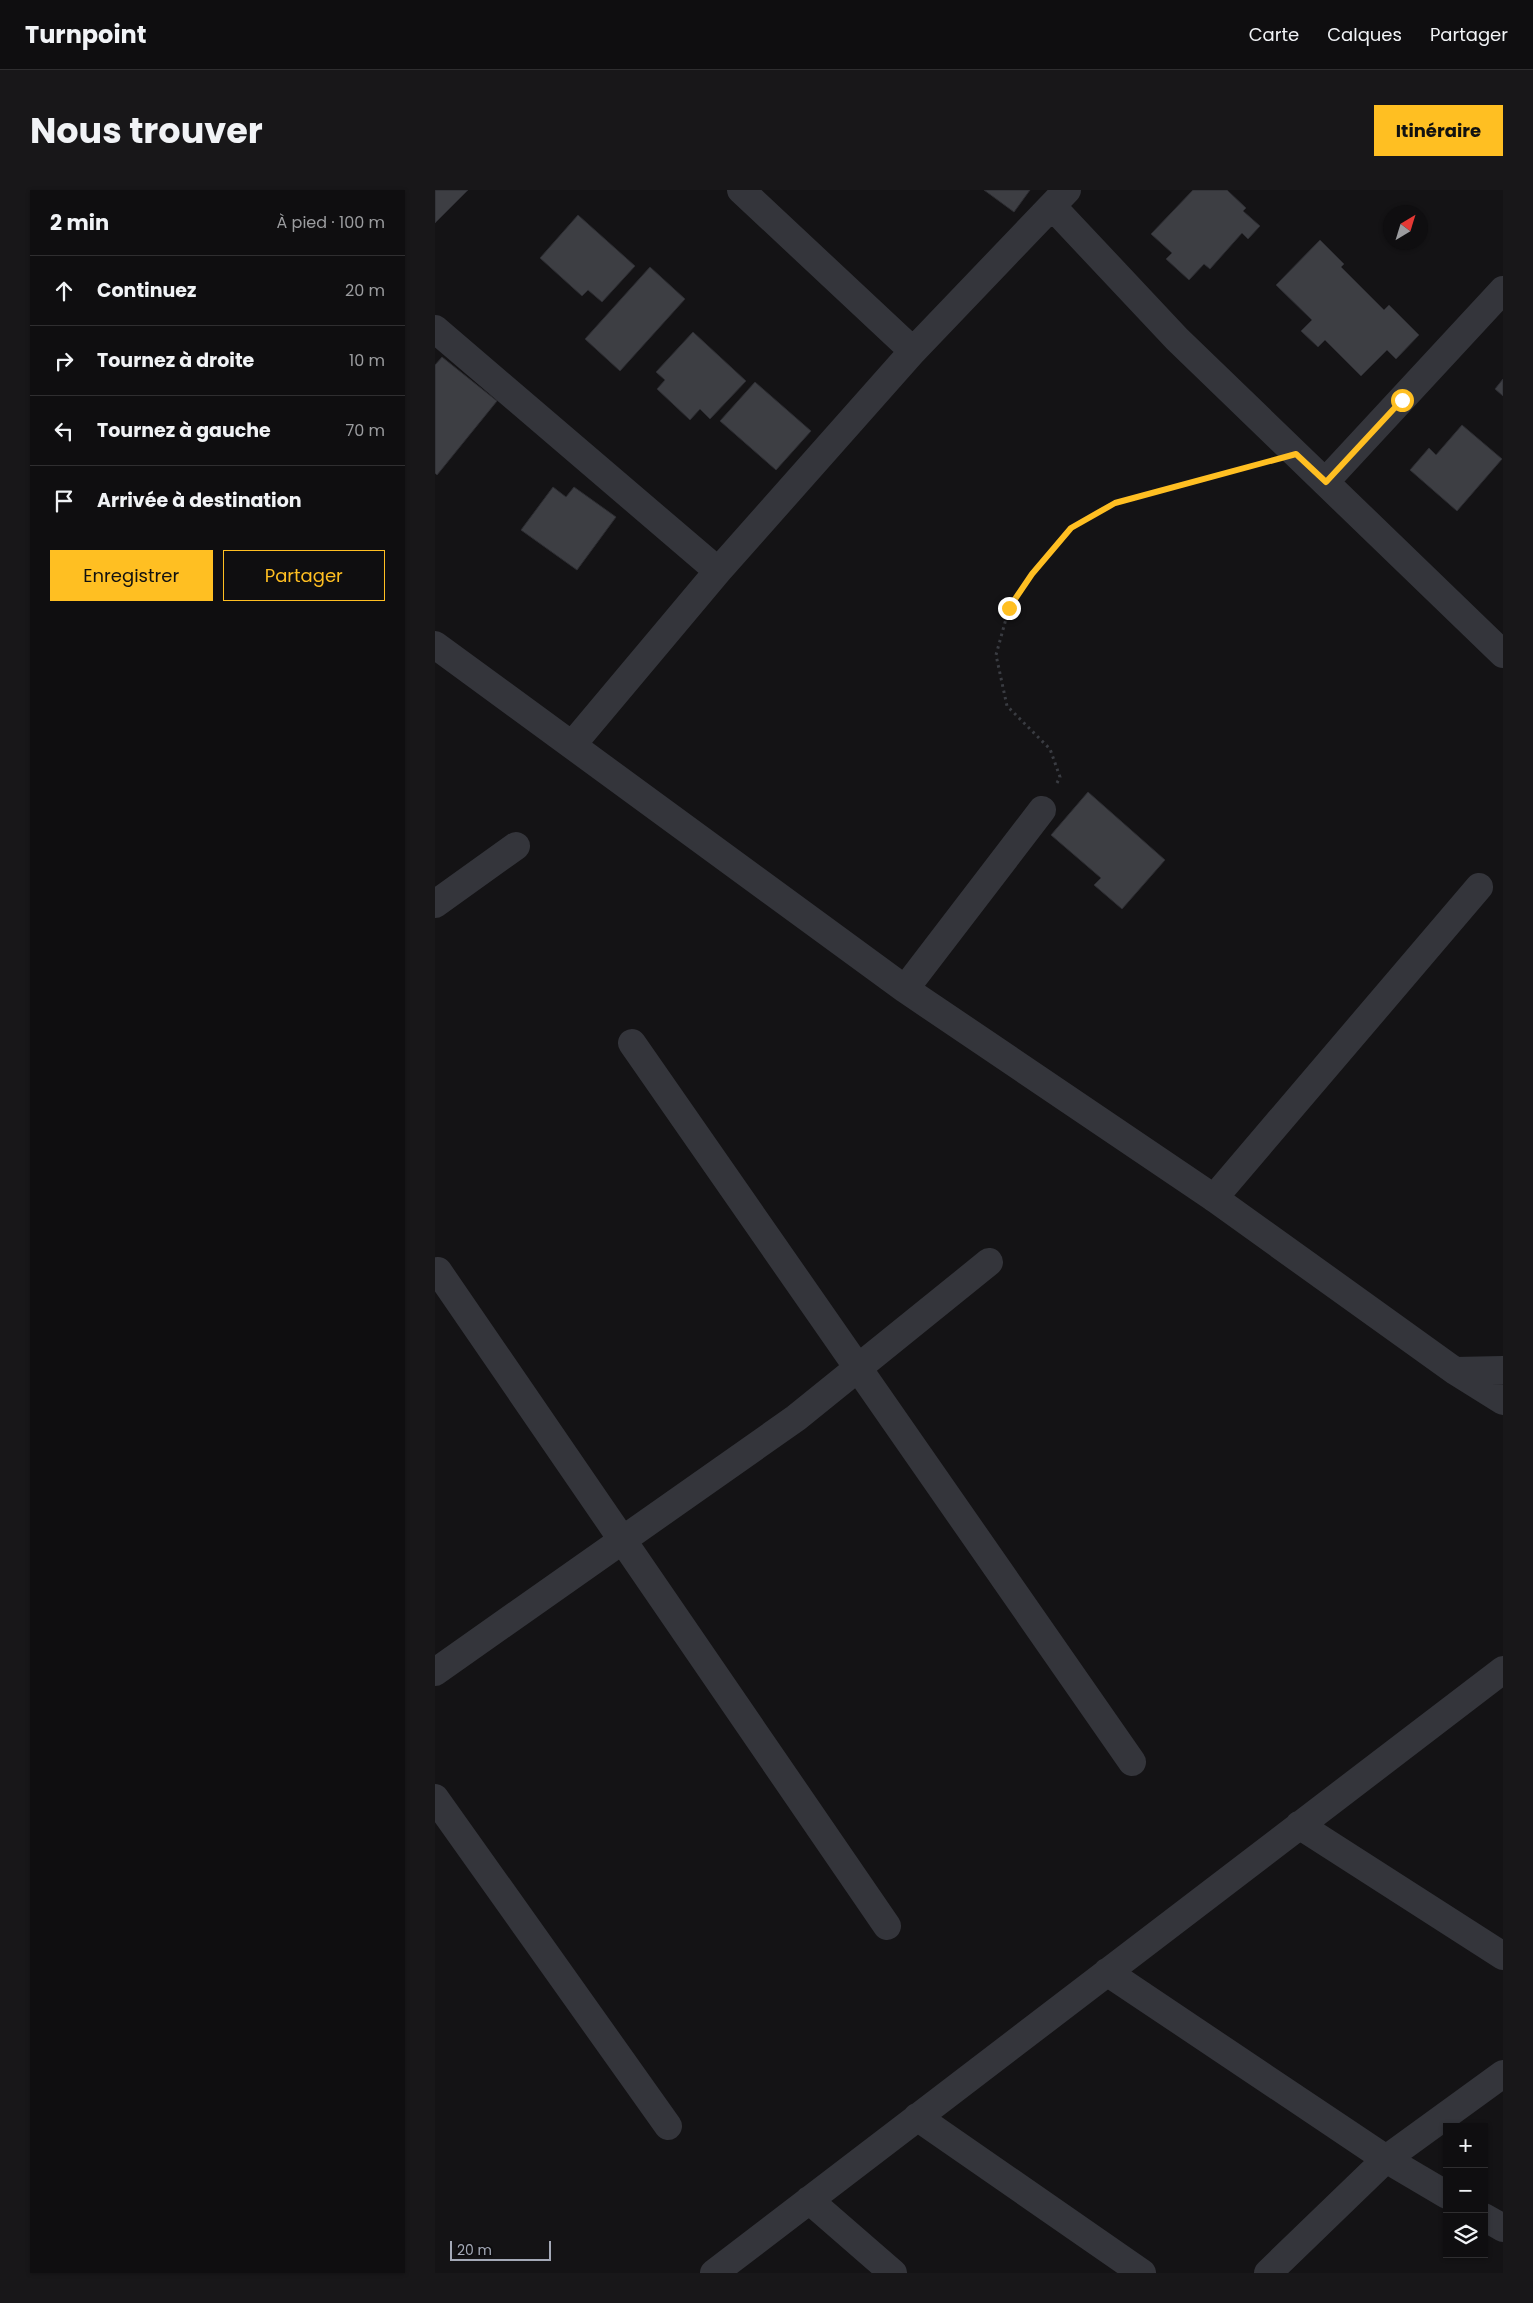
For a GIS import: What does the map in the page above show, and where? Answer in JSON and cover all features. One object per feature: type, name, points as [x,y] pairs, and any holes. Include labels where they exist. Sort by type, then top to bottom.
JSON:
[{"type":"street","points":[[741,190],[913,351]]},
{"type":"street","points":[[572,745],[718,571],[913,351],[1059,198],[1177,340],[1503,654]]},
{"type":"street","points":[[1326,482],[1503,290]]},
{"type":"street","points":[[435,329],[718,571]]},
{"type":"street","points":[[435,645],[905,989],[1214,1198],[1455,1371],[1503,1401]]},
{"type":"street","points":[[905,989],[1042,810]]},
{"type":"street","points":[[435,904],[516,846]]},
{"type":"street","points":[[1214,1198],[1479,887]]},
{"type":"street","points":[[632,1043],[1132,1762]]},
{"type":"street","points":[[435,1672],[797,1418],[989,1262]]},
{"type":"street","points":[[438,1271],[887,1926]]},
{"type":"street","points":[[1455,1371],[1503,1370]]},
{"type":"street","points":[[713,2273],[1299,1825],[1499,1679]]},
{"type":"street","points":[[435,1798],[668,2126]]},
{"type":"street","points":[[1299,1825],[1503,1956]]},
{"type":"street","points":[[1107,1972],[1386,2159],[1443,2193]]},
{"type":"street","points":[[1268,2273],[1386,2159],[1503,2074]]},
{"type":"street","points":[[917,2118],[1142,2273]]},
{"type":"street","points":[[809,2200],[893,2273]]},
{"type":"street","points":[[1488,2219],[1503,2228]]},
{"type":"path","points":[[1042,810],[1060,777],[1050,749],[1007,706],[996,655],[1009,608],[1032,574],[1071,528],[1115,503],[1296,454]]},
{"type":"building","points":[[435,190],[468,190],[435,223]]},
{"type":"building","points":[[984,190],[1030,190],[1014,212]]},
{"type":"building","points":[[1193,190],[1227,190],[1246,208],[1243,211],[1260,226],[1248,239],[1242,233],[1210,269],[1204,264],[1189,280],[1166,259],[1172,253],[1151,234]]},
{"type":"building","points":[[578,215],[635,266],[602,302],[588,290],[582,296],[540,258]]},
{"type":"building","points":[[1320,240],[1344,264],[1341,267],[1384,310],[1389,305],[1419,335],[1396,359],[1387,350],[1361,376],[1325,340],[1318,347],[1301,331],[1312,320],[1276,285]]},
{"type":"building","points":[[650,267],[685,299],[620,371],[585,339]]},
{"type":"building","points":[[693,332],[746,381],[710,419],[700,409],[690,420],[657,389],[665,380],[656,372]]},
{"type":"building","points":[[442,357],[497,401],[437,475],[435,473],[435,365]]},
{"type":"building","points":[[1503,379],[1503,396],[1495,389]]},
{"type":"building","points":[[755,382],[811,431],[776,470],[720,421]]},
{"type":"building","points":[[1462,425],[1502,459],[1457,511],[1410,470],[1429,448],[1436,455]]},
{"type":"building","points":[[553,487],[566,497],[574,487],[616,517],[577,570],[521,530]]},
{"type":"building","points":[[1088,792],[1165,860],[1122,909],[1094,885],[1101,878],[1051,835]]},
{"type":"route","points":[[1009,608],[1032,574],[1071,528],[1115,503],[1296,454],[1326,482],[1402,400]]}]
